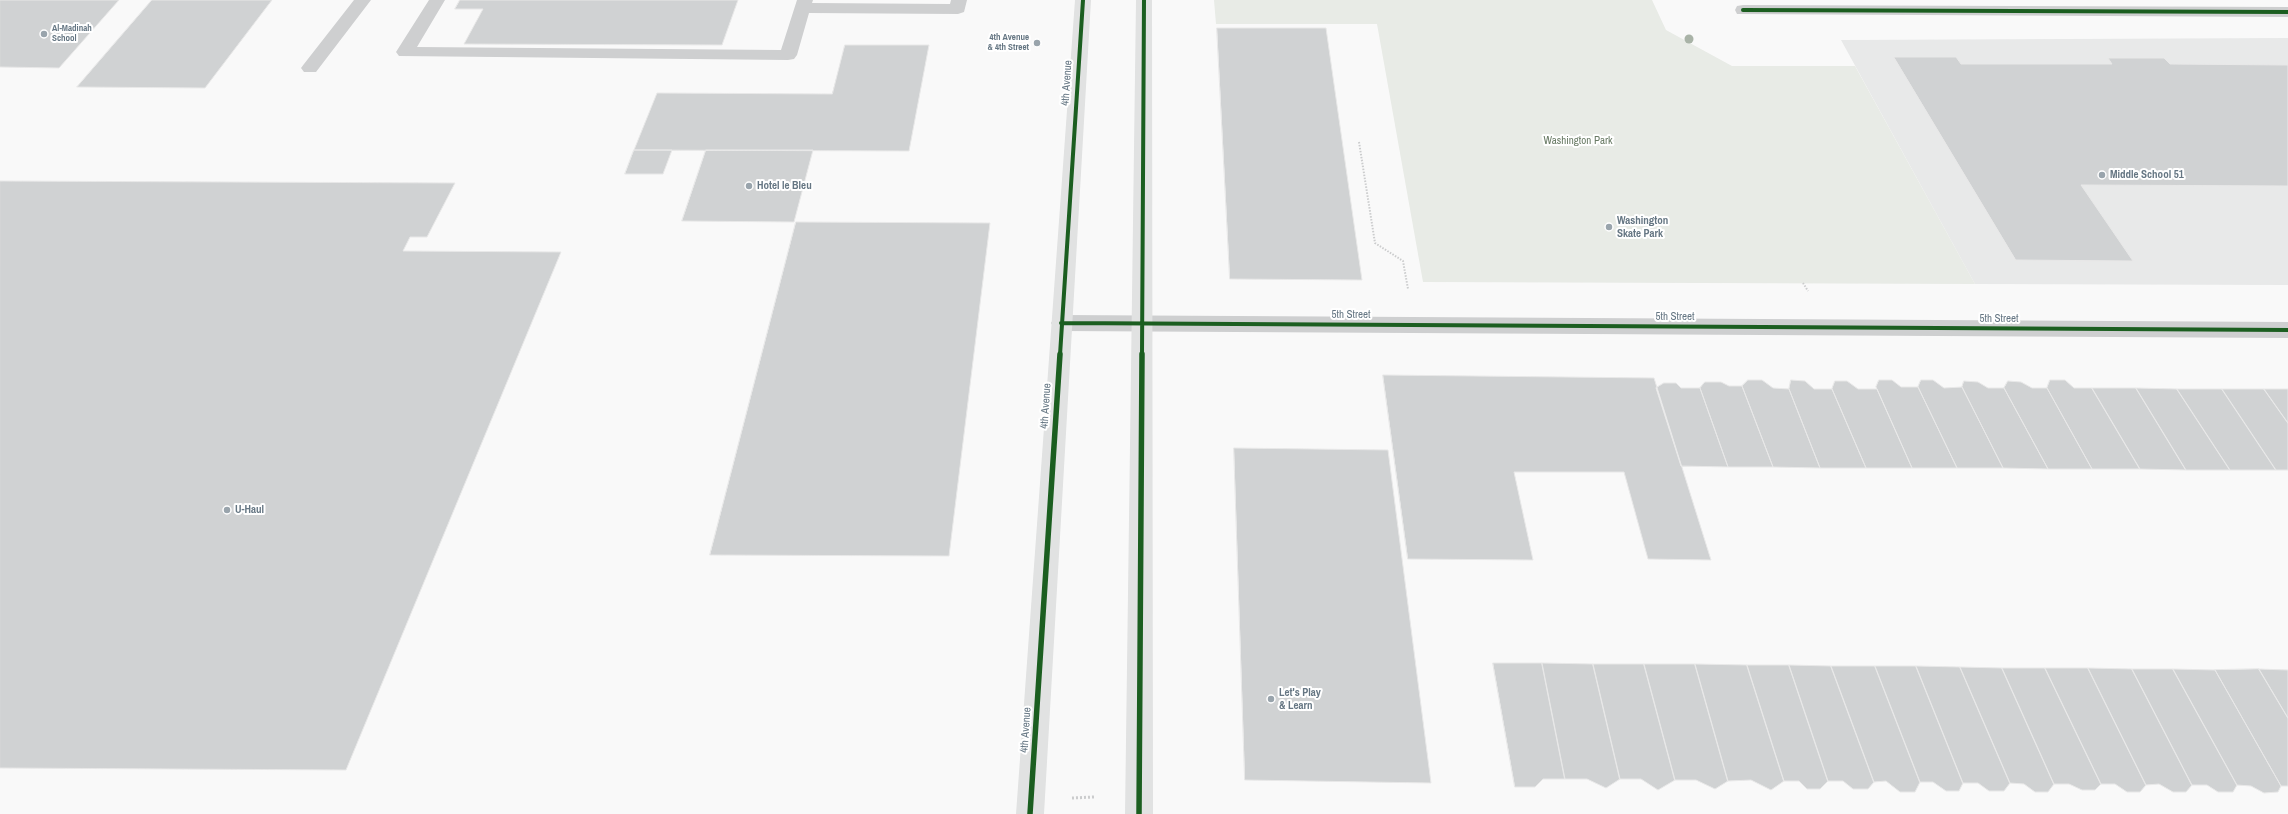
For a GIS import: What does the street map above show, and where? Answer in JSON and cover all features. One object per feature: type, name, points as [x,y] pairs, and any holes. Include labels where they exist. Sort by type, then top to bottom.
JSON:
[{"type":"main road","name":"4th Avenue","points":[[1030,814],[1082,0]]},
{"type":"main road","points":[[1139,814],[1144,0]]},
{"type":"street","points":[[310,68],[363,0]]},
{"type":"street","points":[[437,0],[405,52],[788,55],[804,4],[958,9],[959,0]]},
{"type":"street","points":[[1743,10],[2288,12]]},
{"type":"street","name":"5th Street","points":[[1061,324],[2288,330]]},
{"type":"path","points":[[1359,142],[1375,243],[1404,261],[1408,289]]},
{"type":"path","points":[[1804,283],[1808,291]]},
{"type":"path","points":[[1063,798],[1094,797]]},
{"type":"shaded area","name":"Middle School 51","points":[[2288,38],[2288,285],[1975,284],[1841,40]]},
{"type":"green space","name":"Washington Park","points":[[1214,0],[1652,0],[1666,30],[1732,66],[1855,66],[1975,284],[1423,282],[1377,24],[1216,24]]},
{"type":"building","name":"Al-Madinah School","points":[[0,0],[119,0],[59,68],[0,67]]},
{"type":"building","points":[[152,0],[272,0],[205,88],[77,87]]},
{"type":"building","points":[[460,0],[738,0],[722,45],[464,44],[483,9],[455,9]]},
{"type":"building","points":[[1217,28],[1326,28],[1362,280],[1230,279]]},
{"type":"building","points":[[845,45],[929,45],[909,151],[634,150],[657,93],[832,94]]},
{"type":"building","points":[[1894,57],[1956,57],[1961,64],[2112,64],[2108,58],[2164,58],[2170,64],[2288,65],[2288,186],[2081,185],[2133,261],[2016,260]]},
{"type":"building","points":[[634,150],[672,150],[663,174],[625,174]]},
{"type":"building","name":"Hotel le Bleu","points":[[706,150],[813,150],[794,222],[682,221]]},
{"type":"building","name":"U-Haul","points":[[0,181],[455,183],[427,237],[410,237],[403,251],[561,252],[346,770],[0,768]]},
{"type":"building","points":[[796,222],[990,223],[949,556],[710,555]]},
{"type":"building","points":[[1383,375],[1654,378],[1711,560],[1648,559],[1624,472],[1514,472],[1533,560],[1408,559]]},
{"type":"building","points":[[1748,380],[1762,380],[1773,388],[1789,389],[1820,468],[1773,467],[1742,386]]},
{"type":"building","points":[[1791,380],[1805,381],[1814,389],[1832,389],[1866,468],[1820,468],[1789,389]]},
{"type":"building","points":[[1879,380],[1892,380],[1901,387],[1918,387],[1957,468],[1912,468],[1876,387]]},
{"type":"building","points":[[1921,380],[1933,380],[1944,388],[1962,387],[2003,468],[1957,468],[1918,387]]},
{"type":"building","points":[[2050,380],[2065,380],[2074,388],[2092,388],[2140,469],[2092,469],[2047,388]]},
{"type":"building","points":[[1835,381],[1847,381],[1858,389],[1877,389],[1912,468],[1866,468],[1832,389]]},
{"type":"building","points":[[1964,381],[1978,382],[1988,388],[2004,388],[2048,469],[2003,468],[1962,387]]},
{"type":"building","points":[[2008,381],[2021,382],[2032,388],[2047,388],[2092,469],[2048,469],[2004,388]]},
{"type":"building","points":[[1705,382],[1721,382],[1729,386],[1742,386],[1773,467],[1728,467],[1700,388]]},
{"type":"building","points":[[1664,383],[1676,383],[1681,388],[1700,388],[1728,467],[1681,466],[1656,388]]},
{"type":"building","points":[[2092,388],[2136,388],[2186,470],[2140,469]]},
{"type":"building","points":[[2136,388],[2177,389],[2230,470],[2186,470]]},
{"type":"building","points":[[2177,389],[2222,389],[2276,470],[2230,470]]},
{"type":"building","points":[[2222,389],[2264,389],[2288,423],[2288,470],[2276,470]]},
{"type":"building","points":[[2264,389],[2288,389],[2288,423]]},
{"type":"building","points":[[1234,448],[1388,450],[1431,783],[1245,780]]},
{"type":"building","points":[[1493,663],[1542,663],[1565,779],[1543,779],[1535,787],[1515,787]]},
{"type":"building","points":[[1542,663],[1593,664],[1620,779],[1606,788],[1587,779],[1565,779]]},
{"type":"building","points":[[1593,664],[1644,664],[1675,780],[1658,790],[1641,779],[1620,779]]},
{"type":"building","points":[[1644,664],[1695,664],[1728,781],[1715,789],[1696,780],[1675,780]]},
{"type":"building","points":[[1695,664],[1747,665],[1784,781],[1771,790],[1751,780],[1728,781]]},
{"type":"building","points":[[1747,665],[1789,665],[1828,781],[1820,789],[1807,789],[1799,781],[1784,781]]},
{"type":"building","points":[[1789,665],[1831,666],[1874,782],[1868,789],[1853,789],[1843,781],[1828,781]]},
{"type":"building","points":[[1831,666],[1875,666],[1920,782],[1915,792],[1900,792],[1886,781],[1874,782]]},
{"type":"building","points":[[1875,666],[1916,666],[1963,783],[1959,791],[1946,791],[1933,782],[1920,782]]},
{"type":"building","points":[[1916,666],[1960,667],[2010,783],[2004,791],[1989,791],[1978,783],[1963,783]]},
{"type":"building","points":[[1960,667],[2002,668],[2054,784],[2048,792],[2035,792],[2024,784],[2010,783]]},
{"type":"building","points":[[2002,668],[2045,668],[2101,784],[2095,790],[2082,790],[2069,784],[2054,784]]},
{"type":"building","points":[[2045,668],[2088,668],[2146,785],[2140,792],[2127,792],[2115,784],[2101,784]]},
{"type":"building","points":[[2088,668],[2132,669],[2192,785],[2186,792],[2173,792],[2159,784],[2146,785]]},
{"type":"building","points":[[2132,669],[2173,669],[2237,785],[2233,792],[2218,792],[2207,785],[2192,785]]},
{"type":"building","points":[[2173,669],[2215,670],[2281,786],[2278,792],[2264,793],[2251,786],[2237,785]]},
{"type":"building","points":[[2259,669],[2288,718],[2288,786],[2281,786],[2215,670]]},
{"type":"building","points":[[2259,669],[2288,670],[2288,718]]},
{"type":"cycle path","points":[[1030,814],[1083,0]]},
{"type":"cycle path","points":[[1139,814],[1144,0]]},
{"type":"cycle path","points":[[1743,10],[2288,12]]},
{"type":"cycle path","points":[[1061,323],[2288,330]]},
{"type":"place","name":"Al-Madinah School","points":[[44,34]]},
{"type":"place","name":"4th Avenue & 4th Street","points":[[1037,43]]},
{"type":"place","name":"Middle School 51","points":[[2102,175]]},
{"type":"place","name":"Hotel le Bleu","points":[[749,186]]},
{"type":"place","name":"Washington Skate Park","points":[[1609,227]]},
{"type":"place","name":"U-Haul","points":[[227,510]]},
{"type":"place","name":"Let's Play & Learn","points":[[1271,699]]}]
